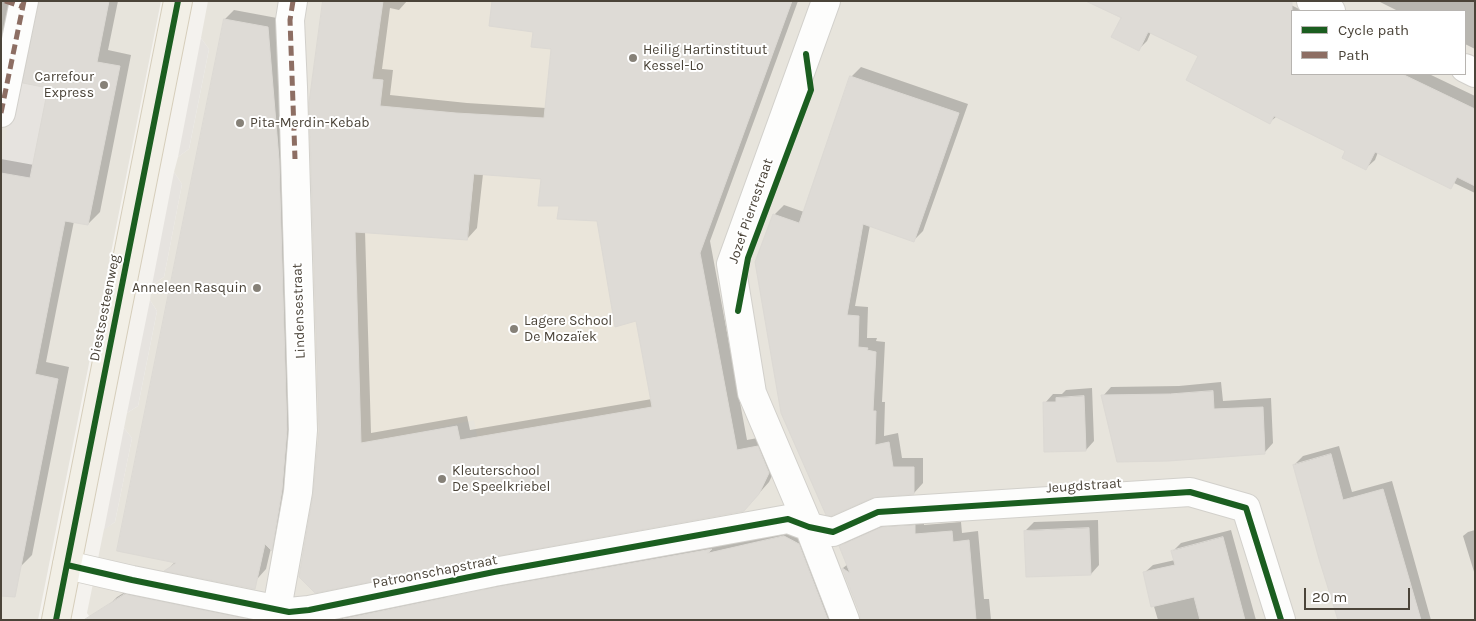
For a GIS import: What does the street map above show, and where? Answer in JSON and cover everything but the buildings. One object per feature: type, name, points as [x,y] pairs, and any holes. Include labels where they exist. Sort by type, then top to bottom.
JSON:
[{"type":"main road","name":"Diestsesteenweg","points":[[56,620],[178,1]]},
{"type":"street","name":"Lindensestraat","points":[[275,614],[298,492],[302,430],[294,87],[290,20],[293,1]]},
{"type":"street","name":"Jozef Pierrestraat","points":[[826,1],[730,264],[752,393],[846,620]]},
{"type":"street","points":[[1311,1],[1329,10]]},
{"type":"street","points":[[1,113],[17,3]]},
{"type":"street","name":"Jeugdstraat","points":[[809,527],[833,532],[878,512],[1190,492],[1246,508],[1281,620]]},
{"type":"street","name":"Patroonschapstraat","points":[[67,565],[275,614],[309,610],[504,570],[788,519],[809,527]]},
{"type":"shaded area","points":[[1,1],[161,1],[38,620],[1,620]]},
{"type":"shaded area","points":[[208,1],[1475,1],[1475,620],[92,620],[87,613],[104,529],[115,522],[132,438],[124,428],[127,413],[138,406],[157,311],[150,300],[152,285],[164,277],[182,184],[174,172],[178,157],[189,149],[209,49],[201,38]]},
{"type":"shaded area","points":[[323,1],[792,1],[700,253],[729,405],[645,420],[498,546],[474,420],[370,443],[318,474],[311,240],[355,240],[353,185],[397,168],[308,162],[306,121]]},
{"type":"shaded area","points":[[201,38],[209,49],[189,149],[178,157]]},
{"type":"shaded area","points":[[17,81],[48,88],[30,178],[1,173],[1,158]]},
{"type":"shaded area","points":[[174,172],[182,184],[164,277],[152,285]]},
{"type":"shaded area","points":[[150,300],[157,311],[138,406],[127,413]]},
{"type":"shaded area","points":[[124,428],[132,438],[115,522],[104,530]]},
{"type":"marked path","points":[[5,1],[23,7]]},
{"type":"marked path","points":[[1,113],[24,1]]},
{"type":"marked path","points":[[293,1],[290,20],[295,159]]},
{"type":"cycle path","points":[[56,620],[178,1]]},
{"type":"cycle path","points":[[738,311],[748,258],[811,90],[806,54]]},
{"type":"cycle path","points":[[67,565],[289,612],[309,610],[494,572],[788,519],[809,527],[833,532],[878,512],[1190,492],[1246,508],[1281,620]]},
{"type":"place","name":"Heilig Hartinstituut Kessel-Lo","points":[[633,58]]},
{"type":"place","name":"Carrefour Express","points":[[104,85]]},
{"type":"place","name":"Pita-Merdin-Kebab","points":[[240,123]]},
{"type":"place","name":"Anneleen Rasquin","points":[[257,288]]},
{"type":"place","name":"Lagere School De Mozaïek","points":[[514,329]]},
{"type":"place","name":"Kleuterschool De Speelkriebel","points":[[442,479]]}]
